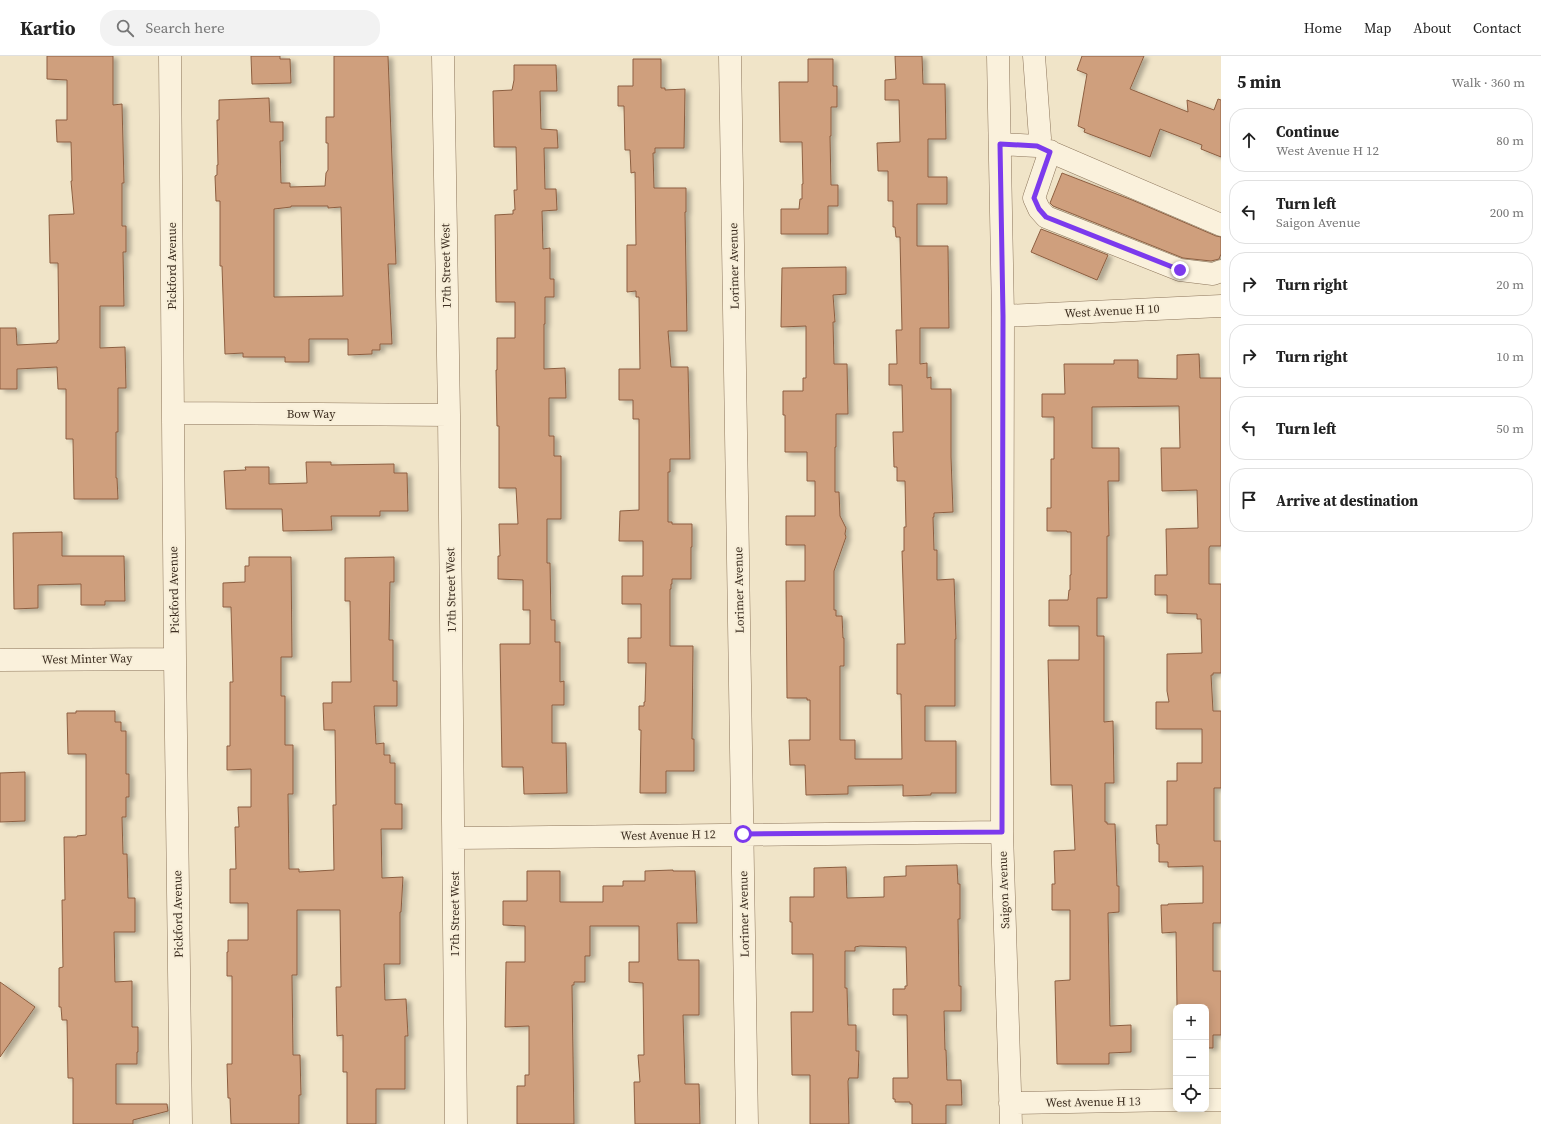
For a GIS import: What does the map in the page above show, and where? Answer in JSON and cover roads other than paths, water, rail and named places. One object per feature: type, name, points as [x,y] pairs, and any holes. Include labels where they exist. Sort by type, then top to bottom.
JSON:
[{"type":"street","name":"Pickford Avenue","points":[[170,56],[175,658],[181,1124]]},
{"type":"street","name":"17th Street West","points":[[443,56],[449,415],[456,1124]]},
{"type":"street","name":"Lorimer Avenue","points":[[730,56],[747,1124]]},
{"type":"street","name":"Saigon Avenue","points":[[998,56],[1003,316],[1002,832],[1011,1113]]},
{"type":"street","points":[[1034,56],[1040,138],[1043,149],[1034,198],[1039,209],[1046,217],[1180,270],[1214,274],[1221,271]]},
{"type":"street","points":[[1000,144],[1043,149],[1221,225]]},
{"type":"street","name":"West Avenue H 10","points":[[1003,316],[1221,306]]},
{"type":"street","name":"Bow Way","points":[[173,413],[449,415]]},
{"type":"street","name":"West Minter Way","points":[[0,660],[175,658]]},
{"type":"street","name":"West Avenue H 12","points":[[454,838],[1002,832]]},
{"type":"street","name":"West Avenue H 13","points":[[1011,1113],[1173,1100]]},
{"type":"street","points":[[1209,1100],[1221,1100]]}]
